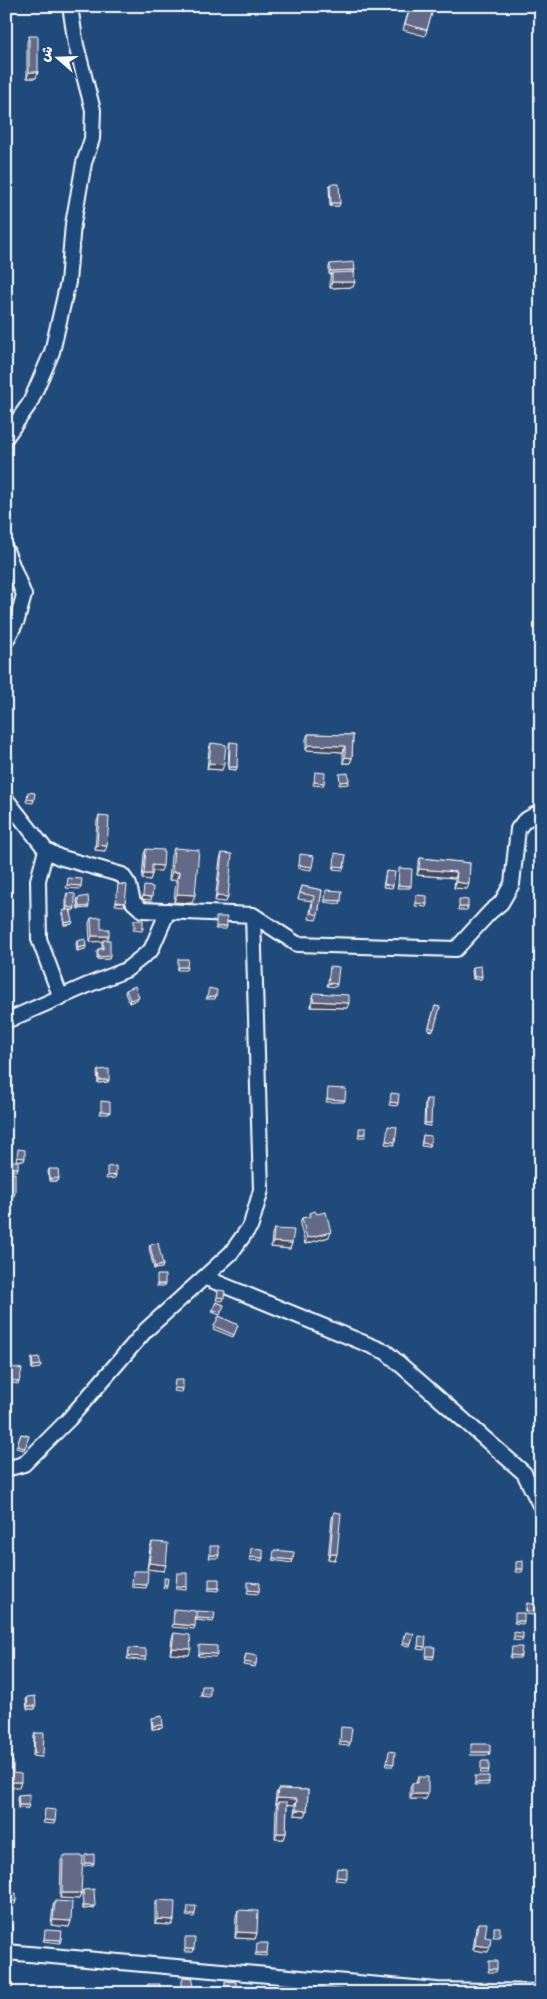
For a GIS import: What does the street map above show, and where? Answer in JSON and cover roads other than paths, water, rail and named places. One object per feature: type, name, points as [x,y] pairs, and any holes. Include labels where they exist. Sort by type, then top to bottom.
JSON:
[{"type":"street","points":[[6,437],[30,403],[52,352],[68,282],[74,224],[84,163],[92,139],[93,110],[76,45],[70,6]]},
{"type":"street","points":[[6,550],[24,595],[17,620],[6,642]]},
{"type":"street","points":[[6,799],[46,850],[59,857],[122,875],[126,879],[133,902],[138,908],[148,911],[253,915],[297,944],[456,949],[490,912],[501,903],[512,884],[518,829],[524,821],[541,811]]},
{"type":"street","points":[[46,850],[38,880],[39,939],[61,998]]},
{"type":"street","points":[[6,1021],[126,970],[151,950],[168,911]]},
{"type":"street","points":[[6,1469],[24,1464],[69,1419],[146,1330],[206,1278],[231,1253],[251,1225],[261,1190],[253,915]]},
{"type":"street","points":[[206,1278],[386,1352],[524,1473],[541,1507]]},
{"type":"street","points":[[6,1952],[437,1990],[541,1992]]}]
